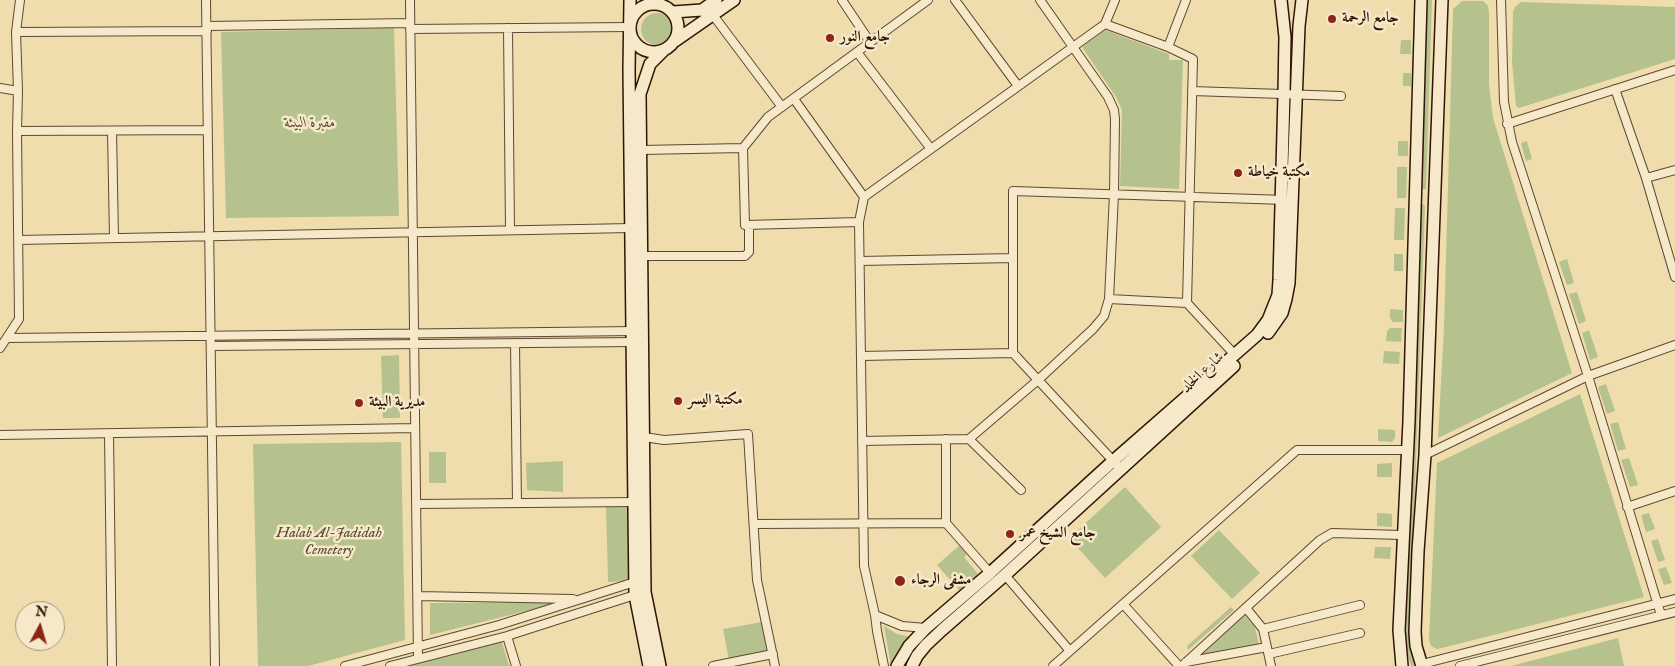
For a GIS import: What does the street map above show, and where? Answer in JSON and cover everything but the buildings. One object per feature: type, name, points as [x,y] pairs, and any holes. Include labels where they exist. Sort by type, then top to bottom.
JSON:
[{"type":"street","points":[[0,348],[19,319],[16,32],[20,0]]},
{"type":"street","points":[[206,0],[215,666]]},
{"type":"street","points":[[410,0],[418,658]]},
{"type":"street","points":[[630,0],[631,228],[638,263]]},
{"type":"street","points":[[673,12],[702,10],[716,0]]},
{"type":"street","points":[[640,581],[634,502],[641,150],[640,94],[650,64],[663,51],[734,0]]},
{"type":"street","points":[[842,0],[870,42]]},
{"type":"street","points":[[859,222],[745,225],[743,148],[768,117],[928,0]]},
{"type":"street","points":[[955,0],[1018,86]]},
{"type":"street","points":[[862,441],[969,439],[1038,380],[1093,329],[1104,316],[1109,299],[1114,194],[1114,110],[1108,97],[1040,0]]},
{"type":"street","points":[[884,666],[864,566],[859,222],[864,198],[1106,24],[1115,0]]},
{"type":"street","points":[[1168,47],[1186,0]]},
{"type":"street","points":[[897,666],[909,646],[934,626],[990,573],[1117,465],[1263,328],[1274,308],[1278,295],[1287,200],[1283,0],[1292,2],[1300,0]]},
{"type":"street","name":"شارع الخلد","points":[[912,666],[934,626],[1005,575],[1117,465],[1255,347],[1274,326],[1282,313],[1289,283],[1287,200],[1297,95],[1300,0]]},
{"type":"street","points":[[1398,665],[1422,0]]},
{"type":"street","points":[[1442,0],[1436,198],[1415,632],[1416,646],[1422,665],[1675,599]]},
{"type":"street","points":[[1501,0],[1507,124],[1588,376],[1661,615]]},
{"type":"street","points":[[663,51],[647,51],[640,48],[634,42],[630,28],[636,12],[642,7],[658,2],[667,7],[673,12],[679,26],[675,41]]},
{"type":"street","points":[[713,15],[782,107]]},
{"type":"street","points":[[1106,24],[1168,47],[1193,59],[1187,303],[1235,355]]},
{"type":"street","points":[[16,32],[410,26],[630,28]]},
{"type":"street","points":[[508,28],[510,230]]},
{"type":"street","points":[[857,52],[931,149]]},
{"type":"street","points":[[1507,124],[1675,70]]},
{"type":"street","points":[[0,88],[18,91]]},
{"type":"street","points":[[1615,89],[1646,178],[1675,277]]},
{"type":"street","points":[[1192,91],[1341,96]]},
{"type":"street","points":[[794,99],[864,198]]},
{"type":"street","points":[[17,131],[208,130]]},
{"type":"street","points":[[112,131],[114,238]]},
{"type":"street","points":[[641,150],[743,148]]},
{"type":"street","points":[[1646,178],[1675,170]]},
{"type":"street","points":[[1117,465],[1013,353],[1013,191],[1287,200]]},
{"type":"street","points":[[1415,198],[1436,198]]},
{"type":"street","points":[[638,263],[745,256],[749,252],[749,225]]},
{"type":"street","points":[[18,240],[631,228]]},
{"type":"street","points":[[860,261],[1013,258]]},
{"type":"street","points":[[1109,299],[1187,303]]},
{"type":"street","points":[[8,338],[414,334],[637,336]]},
{"type":"street","points":[[211,346],[515,343],[637,336]]},
{"type":"street","points":[[637,336],[644,437],[640,593],[649,666]]},
{"type":"street","points":[[515,343],[517,503]]},
{"type":"street","points":[[1425,455],[1588,376],[1675,345]]},
{"type":"street","points":[[861,356],[1013,353]]},
{"type":"street","points":[[0,435],[415,428]]},
{"type":"street","points":[[110,434],[112,666]]},
{"type":"street","points":[[644,437],[664,440],[748,434],[757,580],[775,666]]},
{"type":"street","points":[[946,439],[946,523],[990,573]]},
{"type":"street","points":[[969,439],[1021,490]]},
{"type":"street","points":[[1052,666],[1297,450],[1407,450]]},
{"type":"street","points":[[1627,507],[1675,491]]},
{"type":"street","points":[[416,504],[634,502]]},
{"type":"street","points":[[754,524],[946,523]]},
{"type":"street","points":[[1182,665],[1320,540],[1332,532],[1402,535]]},
{"type":"street","points":[[1402,549],[1418,551]]},
{"type":"street","points":[[1005,575],[1070,651]]},
{"type":"street","points":[[345,666],[499,625],[640,581]]},
{"type":"street","points":[[390,666],[408,664],[418,658],[507,636],[640,593]]},
{"type":"street","points":[[640,593],[660,666]]},
{"type":"street","points":[[418,596],[580,600]]},
{"type":"street","points":[[1122,604],[1182,665]]},
{"type":"street","points":[[1263,629],[1360,605]]},
{"type":"street","points":[[1246,608],[1263,629],[1271,666]]},
{"type":"street","points":[[1460,666],[1675,612]]},
{"type":"street","points":[[875,616],[902,626],[934,626]]},
{"type":"street","points":[[1182,665],[1360,633]]},
{"type":"street","points":[[507,636],[516,666]]},
{"type":"street","points":[[713,666],[773,654]]},
{"type":"green space","points":[[1427,0],[1432,0],[1426,189],[1421,189]]},
{"type":"green space","points":[[1462,1],[1483,1],[1488,6],[1489,84],[1493,118],[1572,373],[1438,438],[1444,327],[1453,9]]},
{"type":"green space","points":[[1521,2],[1675,7],[1675,59],[1519,108],[1516,106],[1512,62],[1513,12],[1515,7]]},
{"type":"green space","points":[[657,13],[668,18],[673,29],[668,40],[657,45],[646,40],[641,29],[646,18]]},
{"type":"green space","name":"مقبرة البيئة","points":[[394,28],[399,216],[226,218],[221,32]]},
{"type":"green space","points":[[1105,30],[1169,54],[1169,60],[1183,60],[1179,189],[1120,186],[1122,110],[1116,97],[1082,47]]},
{"type":"green space","points":[[1401,40],[1411,40],[1411,54],[1400,54]]},
{"type":"green space","points":[[1403,73],[1411,73],[1411,86],[1403,86]]},
{"type":"green space","points":[[1398,141],[1408,141],[1408,156],[1398,156]]},
{"type":"green space","points":[[1527,141],[1532,159],[1526,161],[1521,143]]},
{"type":"green space","points":[[1397,167],[1407,167],[1406,198],[1397,198]]},
{"type":"green space","points":[[1423,204],[1425,206],[1410,631],[1411,648],[1416,666],[1411,666],[1406,649],[1405,631],[1420,206]]},
{"type":"green space","points":[[1395,208],[1405,208],[1404,240],[1394,240]]},
{"type":"green space","points":[[1394,254],[1403,254],[1403,271],[1394,271]]},
{"type":"green space","points":[[1567,259],[1574,283],[1567,285],[1559,262]]},
{"type":"green space","points":[[1577,292],[1586,321],[1579,324],[1569,294]]},
{"type":"green space","points":[[1390,309],[1403,310],[1403,322],[1393,322],[1390,318]]},
{"type":"green space","points":[[1390,328],[1402,328],[1401,342],[1386,341],[1387,331]]},
{"type":"green space","points":[[1589,330],[1598,357],[1590,360],[1582,333]]},
{"type":"green space","points":[[1384,351],[1400,352],[1399,364],[1383,363]]},
{"type":"green space","points":[[399,355],[400,418],[383,418],[381,356]]},
{"type":"green space","points":[[1606,384],[1615,411],[1607,414],[1598,387]]},
{"type":"green space","points":[[1580,394],[1644,597],[1446,647],[1437,649],[1431,646],[1429,639],[1437,463]]},
{"type":"green space","points":[[1618,422],[1626,449],[1618,451],[1610,424]]},
{"type":"green space","points":[[1378,429],[1395,430],[1395,438],[1392,442],[1378,441]]},
{"type":"green space","name":"Halab Al-Jadidah Cemetery","points":[[401,442],[405,640],[308,666],[258,666],[253,444]]},
{"type":"green space","points":[[429,452],[446,452],[446,483],[429,483]]},
{"type":"green space","points":[[1629,458],[1638,485],[1630,487],[1621,460]]},
{"type":"green space","points":[[563,461],[563,492],[527,490],[526,463]]},
{"type":"green space","points":[[1392,463],[1392,477],[1377,477],[1377,464]]},
{"type":"green space","points":[[1125,487],[1161,527],[1105,578],[1069,538]]},
{"type":"green space","points":[[630,506],[632,581],[608,582],[606,507]]},
{"type":"green space","points":[[1377,513],[1392,514],[1392,527],[1377,526]]},
{"type":"green space","points":[[1649,513],[1655,529],[1646,532],[1641,515]]},
{"type":"green space","points":[[1219,530],[1260,573],[1232,599],[1191,556]]},
{"type":"green space","points":[[1658,539],[1665,560],[1658,562],[1651,541]]},
{"type":"green space","points":[[960,545],[967,554],[964,557],[978,574],[959,590],[937,565]]},
{"type":"green space","points":[[1375,547],[1391,547],[1390,559],[1374,558]]},
{"type":"green space","points":[[1666,567],[1672,583],[1664,585],[1658,569]]},
{"type":"green space","points":[[562,602],[430,635],[430,603]]},
{"type":"green space","points":[[1231,607],[1234,610],[1188,650],[1187,646]]},
{"type":"green space","points":[[1244,615],[1255,627],[1259,645],[1195,659]]},
{"type":"green space","points":[[762,622],[768,653],[729,660],[723,629]]},
{"type":"green space","points":[[884,626],[897,634],[911,637],[893,666],[891,666]]},
{"type":"green space","points":[[1618,638],[1624,666],[1511,666]]},
{"type":"green space","points":[[501,639],[509,666],[412,666],[412,665]]},
{"type":"place","name":"جامع الرحمة","points":[[1332,19]]},
{"type":"place","name":"جامع النور","points":[[830,38]]},
{"type":"place","name":"مكتبة خياطة","points":[[1238,173]]},
{"type":"place","name":"مكتبة اليسر","points":[[678,401]]},
{"type":"place","name":"مديرية البيئة","points":[[359,403]]},
{"type":"place","name":"جامع الشيخ عمر","points":[[1010,534]]},
{"type":"place","name":"مشفى الرجاء","points":[[900,581]]}]
